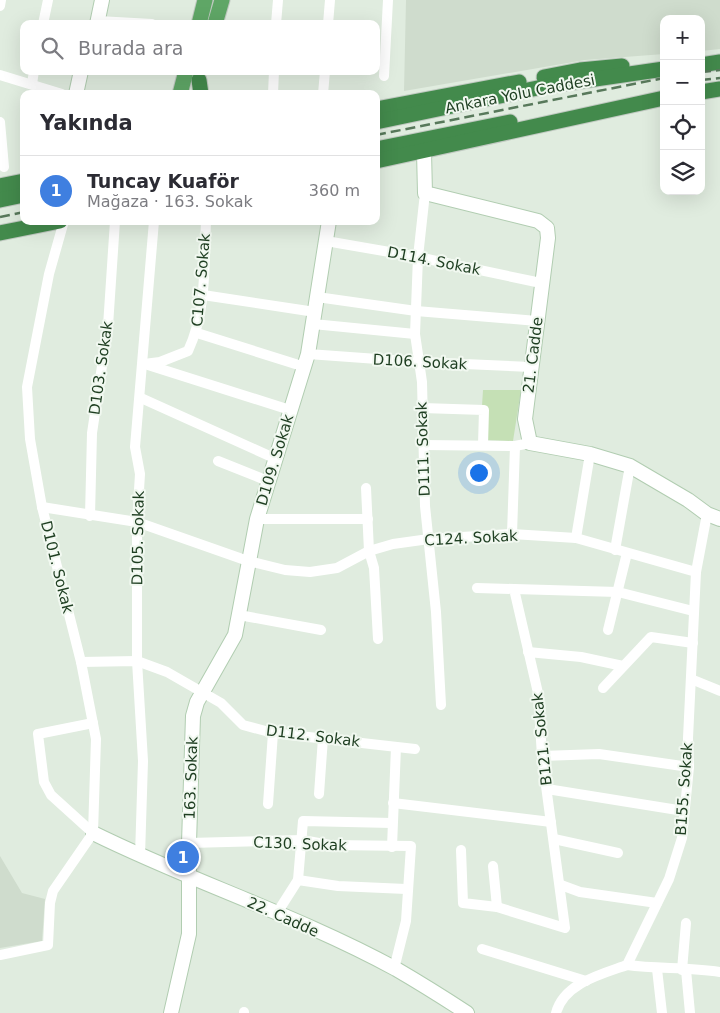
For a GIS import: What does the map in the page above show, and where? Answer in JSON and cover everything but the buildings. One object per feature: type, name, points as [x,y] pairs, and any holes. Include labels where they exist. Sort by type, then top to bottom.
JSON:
[{"type":"highway","points":[[705,60],[720,61]]},
{"type":"highway","points":[[705,64],[720,61]]},
{"type":"highway","points":[[380,108],[580,70],[660,63]]},
{"type":"highway","name":"Ankara Yolu Caddesi","points":[[380,121],[547,86],[660,71]]},
{"type":"highway","points":[[705,91],[720,89]]},
{"type":"highway","points":[[380,160],[424,152],[660,98]]},
{"type":"highway","name":"Ankara Yolu Caddesi","points":[[380,148],[586,107],[660,98]]},
{"type":"highway","points":[[0,186],[20,182]]},
{"type":"highway","points":[[0,200],[20,196]]},
{"type":"highway","points":[[0,227],[20,223]]},
{"type":"highway","points":[[0,233],[40,225]]},
{"type":"main road","points":[[97,20],[102,0]]},
{"type":"main road","points":[[200,20],[205,0]]},
{"type":"main road","points":[[216,20],[222,0]]},
{"type":"main road","points":[[77,90],[80,75]]},
{"type":"main road","points":[[186,90],[197,82]]},
{"type":"main road","points":[[424,152],[425,192]]},
{"type":"main road","name":"21. Cadde","points":[[425,192],[538,221],[547,228],[548,238],[524,419],[530,443]]},
{"type":"main road","name":"D109. Sokak","points":[[204,693],[236,635],[257,519],[274,458],[306,361],[329,225]]},
{"type":"main road","points":[[530,443],[590,454],[630,466],[714,516]]},
{"type":"main road","name":"163. Sokak","points":[[171,1013],[189,934],[190,876],[188,843],[193,716],[197,702],[204,693]]},
{"type":"main road","name":"22. Cadde","points":[[93,833],[140,856],[277,913],[394,969],[467,1013]]},
{"type":"street","points":[[0,6],[1,0]]},
{"type":"street","points":[[44,20],[48,0]]},
{"type":"street","points":[[276,20],[278,0]]},
{"type":"street","points":[[328,20],[330,0]]},
{"type":"street","points":[[384,76],[388,0]]},
{"type":"street","points":[[0,75],[32,84],[43,90]]},
{"type":"street","points":[[32,84],[33,75]]},
{"type":"street","points":[[273,90],[274,75]]},
{"type":"street","points":[[323,90],[325,75]]},
{"type":"street","points":[[0,122],[4,167]]},
{"type":"street","name":"D111. Sokak","points":[[425,192],[418,257],[415,334],[419,362],[441,705]]},
{"type":"street","name":"D101. Sokak","points":[[63,225],[49,274],[27,387],[30,439],[42,507],[80,662],[96,739],[93,833]]},
{"type":"street","name":"D103. Sokak","points":[[90,516],[92,434],[108,326],[115,225]]},
{"type":"street","name":"D105. Sokak","points":[[140,856],[143,761],[137,661],[137,522],[140,474],[135,447],[144,364],[154,225]]},
{"type":"street","name":"C107. Sokak","points":[[144,364],[160,362],[188,351],[197,333],[203,295],[206,225]]},
{"type":"street","name":"D114. Sokak","points":[[326,241],[418,257],[541,283]]},
{"type":"street","points":[[203,295],[314,318],[415,334]]},
{"type":"street","points":[[317,298],[416,311],[537,320]]},
{"type":"street","name":"D106. Sokak","points":[[197,333],[306,361],[419,362],[531,367]]},
{"type":"street","points":[[144,364],[290,410]]},
{"type":"street","points":[[141,398],[274,458]]},
{"type":"street","points":[[422,408],[484,410],[483,446]]},
{"type":"street","points":[[423,445],[515,446],[530,443]]},
{"type":"street","points":[[512,534],[515,446]]},
{"type":"street","points":[[576,538],[590,454]]},
{"type":"street","points":[[218,461],[268,481]]},
{"type":"street","points":[[615,550],[630,466]]},
{"type":"street","points":[[366,488],[369,551],[374,568],[378,639]]},
{"type":"street","name":"C124. Sokak","points":[[42,507],[137,522],[248,561],[285,570],[310,572],[337,568],[369,551],[393,544],[429,539],[512,534],[576,538],[696,572]]},
{"type":"street","name":"B155. Sokak","points":[[627,965],[669,879],[682,838],[689,767],[693,611],[696,572],[714,516]]},
{"type":"street","points":[[257,519],[368,519]]},
{"type":"street","points":[[608,630],[627,553]]},
{"type":"street","points":[[477,588],[618,592],[693,611]]},
{"type":"street","name":"B121. Sokak","points":[[497,906],[565,928],[561,885],[542,756],[538,693],[514,589]]},
{"type":"street","points":[[239,615],[321,630]]},
{"type":"street","points":[[603,688],[650,637],[693,643]]},
{"type":"street","points":[[528,652],[581,657],[623,666]]},
{"type":"street","name":"D112. Sokak","points":[[80,662],[137,661],[167,672],[221,703],[243,725],[273,733],[415,749]]},
{"type":"street","points":[[691,679],[720,691]]},
{"type":"street","points":[[0,955],[48,945],[50,903],[59,880],[93,833],[51,795],[44,782],[38,734],[93,723]]},
{"type":"street","points":[[268,804],[273,733]]},
{"type":"street","points":[[319,794],[323,738]]},
{"type":"street","points":[[392,846],[396,747]]},
{"type":"street","points":[[542,756],[599,754],[689,767]]},
{"type":"street","points":[[547,789],[684,811]]},
{"type":"street","points":[[393,803],[551,822]]},
{"type":"street","points":[[277,913],[298,880],[303,821],[392,823]]},
{"type":"street","points":[[554,839],[618,853]]},
{"type":"street","name":"C130. Sokak","points":[[188,843],[302,840],[330,844],[411,846],[406,889]]},
{"type":"street","points":[[461,850],[463,903],[497,906],[493,866]]},
{"type":"street","points":[[298,880],[338,886],[406,889],[406,921],[394,969]]},
{"type":"street","points":[[561,885],[580,892],[657,904]]},
{"type":"street","points":[[686,923],[684,970],[690,1013]]},
{"type":"street","points":[[482,949],[586,981]]},
{"type":"street","points":[[556,1013],[568,993],[586,981],[627,965],[657,969],[720,972]]},
{"type":"street","points":[[657,969],[662,1013]]},
{"type":"shaded area","points":[[406,0],[720,0],[720,49],[705,51],[705,15],[660,15],[660,54],[585,60],[404,91]]},
{"type":"shaded area","points":[[0,856],[22,893],[45,899],[42,941],[0,948]]},
{"type":"green space","points":[[483,390],[521,390],[513,441],[487,440],[488,407],[482,406]]},
{"type":"railway","points":[[705,72],[720,70]]},
{"type":"railway","points":[[705,80],[720,78]]},
{"type":"railway","points":[[380,134],[660,79]]},
{"type":"railway","points":[[0,217],[20,213]]},
{"type":"place","name":"Tuncay Kuaför","points":[[183,857]]}]
